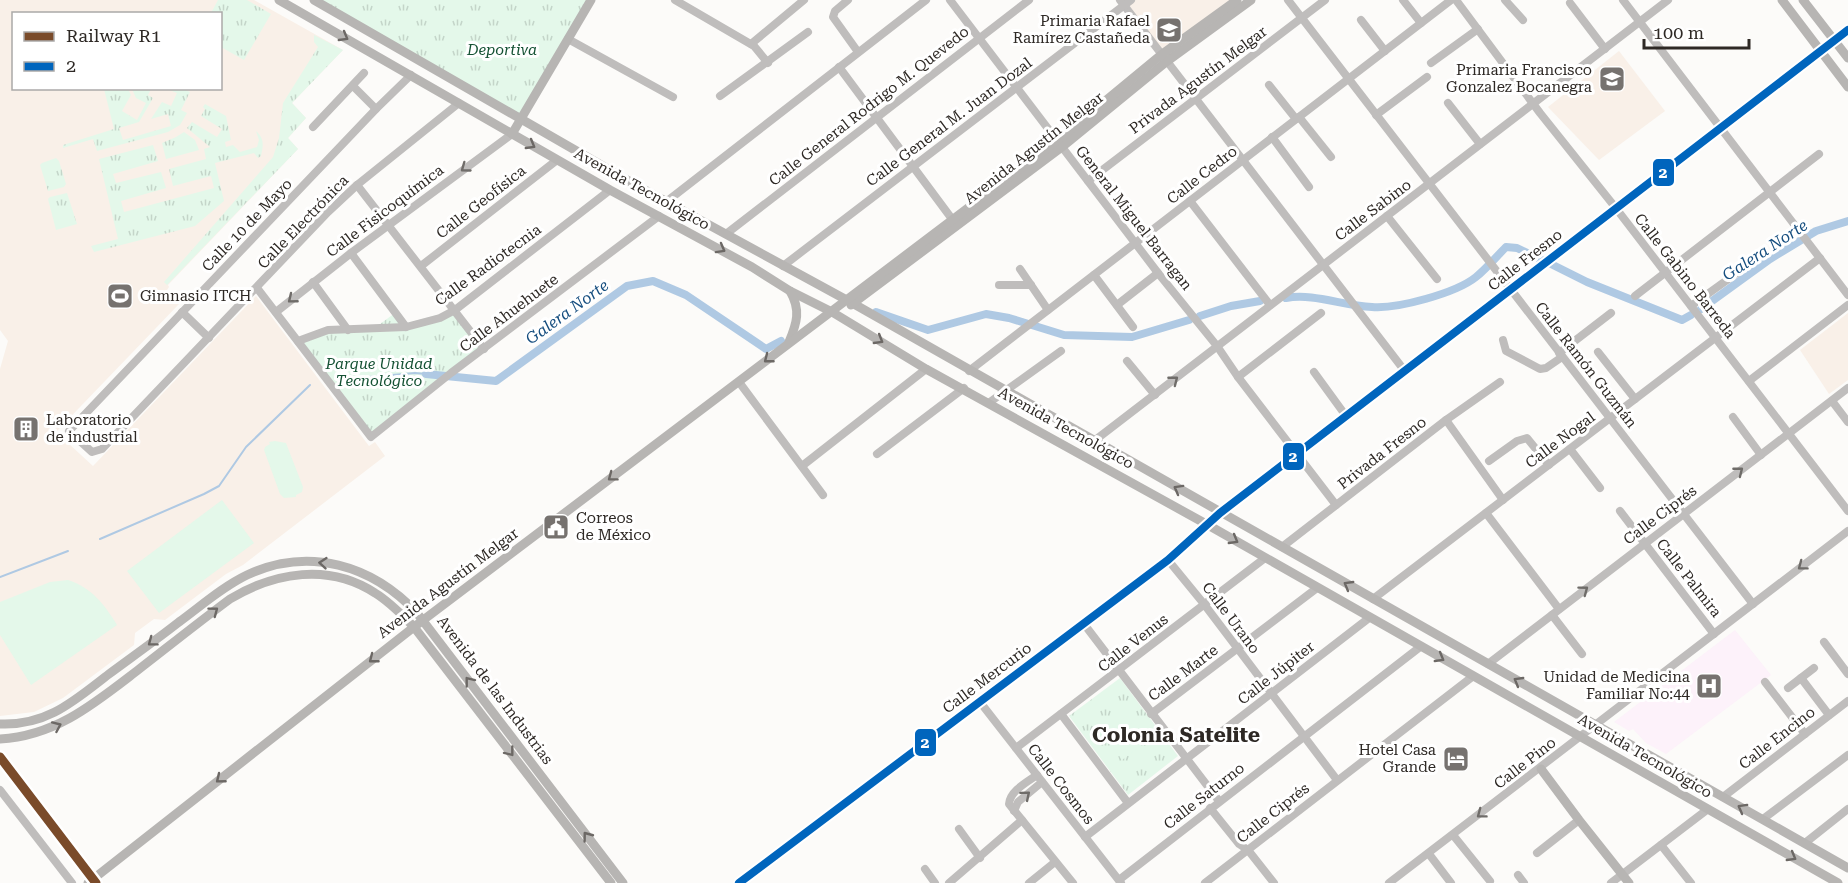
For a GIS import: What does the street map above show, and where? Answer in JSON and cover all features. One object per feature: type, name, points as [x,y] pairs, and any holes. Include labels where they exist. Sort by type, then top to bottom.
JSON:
[{"type":"main road","name":"Avenida Tecnológico","points":[[279,0],[610,190],[752,267],[790,291],[832,312],[926,369],[990,402],[1472,677],[1580,736],[1830,881]]},
{"type":"main road","name":"Avenida Tecnológico","points":[[314,0],[666,202],[850,302],[1848,867]]},
{"type":"main road","points":[[512,134],[591,0]]},
{"type":"main road","name":"Avenida Agustín Melgar","points":[[88,883],[423,620],[788,343],[832,312],[868,294],[1060,144],[1237,0]]},
{"type":"main road","name":"Avenida Agustín Melgar","points":[[1164,58],[1251,0]]},
{"type":"main road","points":[[1782,0],[1848,87]]},
{"type":"main road","points":[[1803,0],[1848,58]]},
{"type":"main road","name":"Avenida Agustín Melgar","points":[[850,302],[952,219],[1060,144]]},
{"type":"main road","points":[[788,343],[798,317],[795,300],[790,291]]},
{"type":"main road","points":[[868,294],[870,314]]},
{"type":"main road","name":"Calle Mercurio","points":[[740,883],[1168,560],[1220,513]]},
{"type":"main road","name":"Avenida de las Industrias","points":[[0,724],[35,721],[70,704],[230,585],[247,575],[278,565],[310,562],[349,567],[389,588],[423,620],[622,883]]},
{"type":"main road","name":"Avenida de las Industrias","points":[[0,739],[23,737],[46,731],[78,715],[230,599],[263,582],[305,574],[324,575],[359,585],[388,602],[414,627],[611,883]]},
{"type":"main road","points":[[524,770],[532,764]]},
{"type":"main road","points":[[1541,769],[1629,883]]},
{"type":"street","points":[[675,0],[751,44],[768,63]]},
{"type":"street","points":[[751,44],[804,0]]},
{"type":"street","points":[[848,0],[835,11],[833,17],[858,52]]},
{"type":"street","points":[[666,202],[926,0]]},
{"type":"street","name":"General Miguel Barragan","points":[[950,0],[1158,273],[1218,346],[1238,377],[1336,505]]},
{"type":"street","name":"Calle General Rodrigo M. Quevedo","points":[[726,234],[1029,0]]},
{"type":"street","name":"Calle Ramón Guzmán","points":[[1288,0],[1752,604]]},
{"type":"street","name":"Privada Agustín Melgar","points":[[1088,182],[1325,0]]},
{"type":"street","points":[[1403,0],[1421,23]]},
{"type":"street","name":"Calle Cedro","points":[[969,371],[1451,0]]},
{"type":"street","name":"Calle Gabino Barreda","points":[[1456,0],[1848,511]]},
{"type":"street","points":[[1505,0],[1523,20]]},
{"type":"street","points":[[1623,0],[1848,295]]},
{"type":"street","name":"Calle Sabino","points":[[1094,441],[1668,0]]},
{"type":"street","points":[[1125,2],[1195,99],[1404,370]]},
{"type":"street","name":"Calle General M. Juan Dozal","points":[[783,266],[1125,2]]},
{"type":"street","points":[[1570,3],[1605,49]]},
{"type":"street","points":[[1361,20],[1385,51]]},
{"type":"street","points":[[1431,63],[1478,29]]},
{"type":"street","name":"Calle Fresno","points":[[1220,513],[1720,126],[1848,30]]},
{"type":"street","points":[[720,96],[808,32]]},
{"type":"street","points":[[568,39],[674,97]]},
{"type":"street","points":[[839,67],[952,219]]},
{"type":"street","points":[[313,127],[364,73]]},
{"type":"street","name":"Calle 10 de Mayo","points":[[102,449],[92,452],[69,430],[411,75]]},
{"type":"street","points":[[1376,115],[1427,77]]},
{"type":"street","points":[[1269,85],[1330,157]]},
{"type":"street","points":[[352,86],[376,109]]},
{"type":"street","name":"Calle Electrónica","points":[[102,449],[328,212],[357,185],[459,103]]},
{"type":"street","points":[[1448,103],[1480,144]]},
{"type":"street","name":"Calle Fisicoquímica","points":[[276,312],[389,224],[512,134]]},
{"type":"street","points":[[1272,137],[1309,186]]},
{"type":"street","points":[[1635,296],[1819,154]]},
{"type":"street","name":"Calle Geofísica","points":[[421,266],[557,160]]},
{"type":"street","points":[[357,185],[484,349]]},
{"type":"street","name":"Calle Radiotecnia","points":[[298,340],[323,331],[406,327],[440,318],[455,310],[610,190]]},
{"type":"street","points":[[1190,201],[1270,305]]},
{"type":"street","name":"Calle Ahuehuete","points":[[298,340],[369,437],[659,216]]},
{"type":"street","points":[[1387,216],[1437,279]]},
{"type":"street","points":[[351,253],[406,327]]},
{"type":"street","name":"Calle Nogal","points":[[1373,599],[1716,338],[1818,254]]},
{"type":"street","points":[[1692,306],[1752,262]]},
{"type":"street","points":[[1020,269],[1048,310]]},
{"type":"street","points":[[1117,305],[1158,273]]},
{"type":"street","points":[[1094,275],[1133,327]]},
{"type":"street","points":[[313,282],[348,330]]},
{"type":"street","points":[[999,285],[1031,285]]},
{"type":"street","points":[[257,288],[298,340]]},
{"type":"street","points":[[1749,381],[1848,305]]},
{"type":"street","points":[[182,312],[209,338]]},
{"type":"street","points":[[1503,340],[1506,351],[1540,369],[1546,368],[1611,313]]},
{"type":"street","points":[[1238,377],[1320,314]]},
{"type":"street","points":[[990,402],[1061,351]]},
{"type":"street","points":[[1598,352],[1635,399]]},
{"type":"street","points":[[1127,361],[1155,395]]},
{"type":"street","points":[[802,466],[926,369]]},
{"type":"street","points":[[1314,372],[1346,416]]},
{"type":"street","points":[[739,382],[823,495]]},
{"type":"street","name":"Privada Fresno","points":[[1282,547],[1446,420],[1500,382]]},
{"type":"street","points":[[878,454],[963,388]]},
{"type":"street","name":"Calle Ciprés","points":[[1488,664],[1848,388]]},
{"type":"street","points":[[1832,400],[1848,422]]},
{"type":"street","points":[[1733,417],[1761,455]]},
{"type":"street","points":[[1446,420],[1503,500]]},
{"type":"street","points":[[1489,461],[1517,441],[1527,438],[1550,465]]},
{"type":"street","points":[[1570,448],[1600,488]]},
{"type":"street","name":"Calle Palmira","points":[[1620,511],[1714,634]]},
{"type":"street","points":[[1486,513],[1559,609]]},
{"type":"street","name":"Calle Pino","points":[[1389,883],[1541,769],[1580,736],[1848,531]]},
{"type":"street","name":"Calle Venus","points":[[1016,748],[1265,558]]},
{"type":"street","name":"Calle Urano","points":[[1168,560],[1337,780]]},
{"type":"street","name":"Calle Marte","points":[[1151,714],[1317,588]]},
{"type":"street","points":[[1552,615],[1582,654]]},
{"type":"street","name":"Calle Júpiter","points":[[1085,837],[1369,618]]},
{"type":"street","points":[[1084,624],[1219,801]]},
{"type":"street","points":[[1824,642],[1848,674]]},
{"type":"street","name":"Calle Saturno","points":[[1120,881],[1210,808],[1420,647]]},
{"type":"street","points":[[1788,688],[1814,668]]},
{"type":"street","name":"Calle Ciprés","points":[[1205,883],[1472,677]]},
{"type":"street","points":[[1801,678],[1829,715]]},
{"type":"street","points":[[1765,682],[1805,734]]},
{"type":"street","name":"Calle Encino","points":[[1723,797],[1848,701]]},
{"type":"street","name":"Calle Cosmos","points":[[980,702],[1120,881]]},
{"type":"street","points":[[1060,714],[1128,803]]},
{"type":"street","points":[[1763,819],[1848,755]]},
{"type":"street","points":[[1037,775],[1009,799],[1009,805],[1073,883]]},
{"type":"street","points":[[1014,811],[1018,802],[1042,782]]},
{"type":"street","points":[[0,790],[72,883]]},
{"type":"street","points":[[1210,808],[1274,883]]},
{"type":"street","points":[[1611,883],[1708,809]]},
{"type":"street","points":[[1805,843],[1848,809]]},
{"type":"street","points":[[949,883],[1022,820]]},
{"type":"street","points":[[1537,853],[1579,820]]},
{"type":"street","points":[[959,829],[980,858]]},
{"type":"street","points":[[1453,835],[1490,881]]},
{"type":"street","points":[[1661,845],[1690,883]]},
{"type":"street","points":[[1429,854],[1451,883]]},
{"type":"street","points":[[1029,883],[1055,862]]},
{"type":"street","points":[[925,869],[935,883]]},
{"type":"street","points":[[1518,875],[1524,883]]},
{"type":"shaded area","points":[[0,0],[254,0],[343,50],[292,103],[306,118],[288,138],[298,149],[168,285],[167,290],[180,303],[56,432],[93,466],[256,296],[369,446],[375,442],[385,456],[243,565],[226,574],[165,620],[154,619],[135,633],[134,645],[63,698],[34,712],[0,716],[0,369],[8,341],[0,330]]},
{"type":"shaded area","name":"Primaria Rafael Ramírez Castañeda","points":[[1131,0],[1237,0],[1161,55],[1124,6]]},
{"type":"shaded area","name":"Primaria Francisco Gonzalez Bocanegra","points":[[1619,51],[1665,111],[1599,160],[1548,107]]},
{"type":"shaded area","points":[[1848,313],[1848,380],[1829,394],[1800,350]]},
{"type":"shaded area","name":"Unidad de Medicina Familiar No:44","points":[[1735,630],[1771,675],[1666,754],[1646,743],[1633,729],[1629,731],[1614,722]]},
{"type":"green space","points":[[218,0],[247,0],[271,14],[244,60],[222,48],[222,12],[212,12]]},
{"type":"green space","name":"Deportiva","points":[[313,0],[590,0],[521,118]]},
{"type":"green space","points":[[314,35],[343,50],[292,103],[306,118],[288,138],[298,149],[167,285],[164,282],[273,157],[279,138],[283,103],[318,47],[314,42]]},
{"type":"green space","points":[[104,90],[128,90],[131,95],[122,111],[137,120],[146,103],[136,98],[132,90],[150,90],[148,95],[153,98],[139,122],[119,128],[123,140],[171,126],[168,114],[151,119],[162,102],[171,106],[177,93],[170,90],[190,92],[181,110],[187,113],[180,125],[168,132],[97,151],[93,139],[63,148],[63,145],[114,129]]},
{"type":"green space","points":[[205,104],[226,116],[231,140],[225,142],[226,147],[233,145],[240,152],[257,147],[259,140],[256,131],[262,140],[261,156],[258,158],[254,153],[215,163],[224,201],[195,226],[94,252],[91,246],[118,239],[99,159],[153,145],[158,161],[113,174],[116,183],[161,172],[166,188],[121,201],[124,212],[214,188],[211,176],[173,186],[169,169],[206,159],[204,149],[210,147],[187,128],[192,122],[217,137],[222,129],[201,116]]},
{"type":"green space","points":[[184,132],[195,140],[199,150],[166,159],[162,143]]},
{"type":"green space","points":[[56,158],[66,184],[64,187],[48,191],[40,165]]},
{"type":"green space","points":[[67,193],[77,224],[56,230],[48,199]]},
{"type":"green space","name":"Parque Unidad Tecnológico","points":[[455,310],[481,348],[370,437],[297,339],[380,324],[395,313],[404,324]]},
{"type":"green space","points":[[269,442],[286,443],[303,487],[302,492],[296,497],[284,498],[280,494],[264,450],[270,444]]},
{"type":"green space","points":[[222,500],[254,543],[159,613],[127,571]]},
{"type":"green space","points":[[68,580],[91,592],[117,625],[31,685],[0,635],[0,602],[50,582]]},
{"type":"green space","points":[[1120,678],[1178,756],[1128,795],[1069,716]]},
{"type":"green space","points":[[1126,716],[1135,727],[1111,744],[1103,733]]},
{"type":"green space","points":[[1137,731],[1146,742],[1122,760],[1114,748]]},
{"type":"waterway","name":"Galera Norte","points":[[1701,309],[1770,259],[1816,231],[1848,221]]},
{"type":"waterway","name":"Galera Norte","points":[[1286,298],[1318,298],[1372,307],[1411,303],[1467,283],[1480,274],[1506,247],[1517,248],[1542,260]]},
{"type":"waterway","name":"Galera Norte","points":[[1549,263],[1587,282],[1682,320],[1691,315]]},
{"type":"waterway","name":"Galera Norte","points":[[426,374],[496,381],[627,286],[653,281],[686,295],[766,349],[781,341]]},
{"type":"waterway","name":"Galera Norte","points":[[1200,316],[1231,306],[1260,301]]},
{"type":"waterway","name":"Galera Norte","points":[[876,312],[928,330],[986,314],[1009,318],[1064,335],[1132,337],[1189,320]]},
{"type":"waterway","points":[[346,379],[426,374]]},
{"type":"waterway","points":[[100,539],[219,486],[246,447],[310,385]]},
{"type":"waterway","points":[[0,577],[68,551]]},
{"type":"rail line","name":"R1","points":[[0,757],[96,883]]},
{"type":"transit line","name":"2","points":[[739,883],[1168,560],[1220,513],[1848,30]]},
{"type":"place","name":"Primaria Rafael Ramírez Castañeda","points":[[1169,30]]},
{"type":"place","name":"Primaria Francisco Gonzalez Bocanegra","points":[[1612,79]]},
{"type":"place","name":"Gimnasio ITCH","points":[[120,296]]},
{"type":"place","name":"Laboratorio de industrial","points":[[26,429]]},
{"type":"place","name":"Correos de México","points":[[556,527]]},
{"type":"place","name":"Unidad de Medicina Familiar No:44","points":[[1709,686]]},
{"type":"place","name":"Hotel Casa Grande","points":[[1456,759]]},
{"type":"district","name":"Colonia Satelite","points":[[1176,735]]}]
